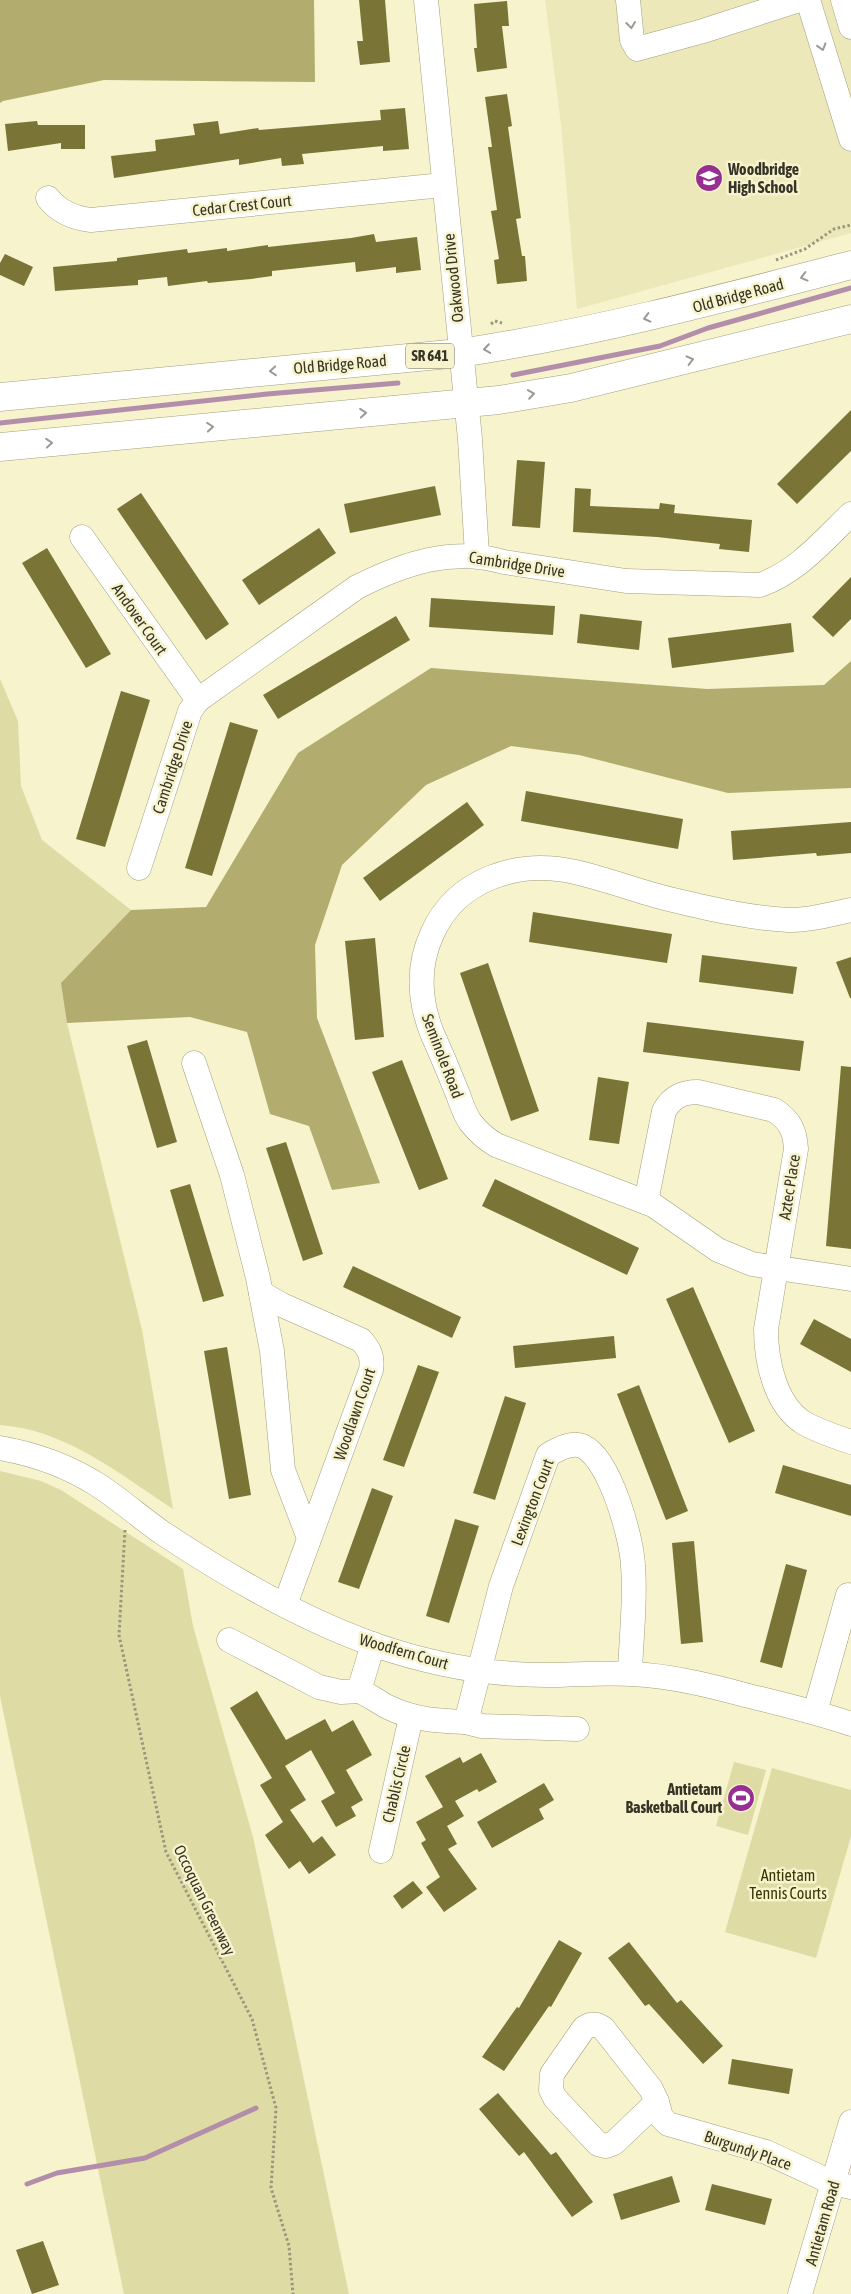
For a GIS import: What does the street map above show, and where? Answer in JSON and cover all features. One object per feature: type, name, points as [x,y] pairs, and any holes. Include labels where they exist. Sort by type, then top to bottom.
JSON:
[{"type":"main road","name":"Old Bridge Road","points":[[0,397],[460,353],[533,342],[640,320],[851,265]]},
{"type":"main road","points":[[0,447],[466,404],[571,388],[851,319]]},
{"type":"street","name":"Oakwood Drive","points":[[426,0],[466,404],[477,555]]},
{"type":"street","points":[[628,0],[632,40],[638,49],[703,32],[799,0]]},
{"type":"street","points":[[808,0],[851,139]]},
{"type":"street","points":[[842,0],[851,27]]},
{"type":"street","name":"Cedar Crest Court","points":[[48,198],[63,212],[76,218],[91,220],[443,185]]},
{"type":"street","name":"Cambridge Drive","points":[[139,868],[190,711],[198,700],[357,587],[385,573],[420,562],[457,555],[477,555],[504,562],[626,581],[760,585],[777,579],[793,569],[851,514]]},
{"type":"street","name":"Andover Court","points":[[82,537],[198,700]]},
{"type":"street","name":"Seminole Road","points":[[851,910],[789,920],[729,912],[678,901],[573,872],[547,868],[521,870],[495,875],[477,882],[460,895],[445,911],[436,925],[423,961],[421,982],[427,1020],[470,1122],[482,1136],[496,1146],[646,1202],[718,1250],[736,1259],[752,1264],[851,1279]]},
{"type":"street","points":[[194,1063],[232,1175],[261,1293],[272,1352],[283,1470],[309,1538]]},
{"type":"street","name":"Aztec Place","points":[[646,1202],[664,1111],[677,1096],[687,1092],[698,1092],[774,1110],[791,1124],[795,1135],[796,1149],[766,1329],[770,1371],[778,1390],[789,1407],[803,1422],[851,1442]]},
{"type":"street","name":"Woodlawn Court","points":[[261,1293],[282,1305],[361,1340],[368,1348],[372,1360],[372,1370],[285,1605]]},
{"type":"street","name":"Lexington Court","points":[[479,1670],[501,1586],[548,1455],[559,1448],[572,1445],[584,1447],[600,1463],[619,1504],[628,1538],[633,1565],[630,1673]]},
{"type":"street","name":"Woodfern Court","points":[[0,1448],[27,1453],[58,1464],[98,1485],[164,1534],[223,1571],[285,1605],[373,1644],[432,1662],[479,1670],[547,1675],[630,1673],[662,1676],[815,1712],[851,1724]]},
{"type":"street","points":[[815,1712],[848,1595]]},
{"type":"street","points":[[230,1640],[319,1687],[341,1692],[359,1691],[388,1708],[411,1717],[434,1721],[466,1722],[482,1726],[578,1729]]},
{"type":"street","points":[[359,1691],[373,1644]]},
{"type":"street","points":[[466,1722],[479,1670]]},
{"type":"street","name":"Chablis Circle","points":[[381,1851],[411,1717]]},
{"type":"street","name":"Burgundy Place","points":[[657,2102],[614,2144],[606,2146],[594,2141],[555,2098],[551,2090],[550,2079],[584,2028],[590,2025],[597,2025],[603,2028],[651,2089],[657,2102],[661,2117],[668,2124],[766,2152],[842,2185]]},
{"type":"street","name":"Antietam Road","points":[[800,2294],[842,2185],[851,2122]]},
{"type":"path","points":[[771,262],[805,249],[834,228],[851,225]]},
{"type":"path","points":[[492,324],[495,321],[509,323]]},
{"type":"path","name":"Occoquan Greenway","points":[[129,1509],[122,1551],[119,1634],[166,1852],[252,2020],[276,2108],[271,2188],[289,2246],[293,2294]]},
{"type":"shaded area","points":[[0,0],[314,0],[315,82],[104,80],[0,103]]},
{"type":"shaded area","name":"Woodbridge High School","points":[[545,0],[851,0],[851,233],[577,309],[561,124]]},
{"type":"shaded area","points":[[851,661],[851,788],[728,793],[579,755],[511,746],[426,785],[342,865],[315,945],[317,1018],[380,1183],[332,1190],[309,1126],[270,1114],[247,1032],[190,1017],[67,1023],[61,983],[131,910],[206,907],[298,753],[431,668],[707,689],[824,685]]},
{"type":"green space","points":[[0,679],[18,721],[21,786],[42,840],[131,910],[62,983],[67,1023],[142,1330],[173,1509],[112,1468],[70,1445],[48,1435],[0,1425]]},
{"type":"green space","points":[[0,1471],[41,1481],[61,1490],[183,1569],[193,1626],[253,1837],[349,2294],[124,2294],[0,1696]]},
{"type":"green space","name":"Antietam Basketball Court","points":[[734,1762],[766,1770],[748,1835],[716,1826]]},
{"type":"green space","name":"Antietam Tennis Courts","points":[[772,1768],[851,1790],[851,1836],[816,1958],[725,1932]]},
{"type":"building","points":[[359,0],[385,0],[390,62],[360,65],[357,41],[363,41]]},
{"type":"building","points":[[507,1],[509,26],[502,26],[507,68],[477,72],[474,48],[477,48],[474,4]]},
{"type":"building","points":[[507,94],[512,126],[508,127],[521,218],[516,219],[522,256],[525,256],[527,281],[497,284],[494,260],[499,259],[491,211],[497,210],[488,147],[492,147],[485,97]]},
{"type":"building","points":[[405,108],[409,149],[383,151],[383,146],[302,154],[304,164],[282,166],[281,158],[239,165],[239,159],[114,178],[111,156],[156,151],[155,140],[195,135],[193,124],[218,121],[220,134],[258,128],[259,130],[381,120],[380,110]]},
{"type":"building","points":[[37,121],[38,125],[85,125],[85,149],[61,149],[61,143],[8,151],[5,124]]},
{"type":"building","points":[[374,234],[376,242],[417,237],[421,270],[396,273],[396,267],[356,272],[355,262],[272,271],[272,276],[251,279],[208,283],[207,281],[168,286],[167,277],[138,280],[138,285],[55,291],[53,267],[117,261],[117,258],[187,249],[188,253],[227,248],[227,251]]},
{"type":"building","points":[[5,254],[33,267],[24,286],[0,275],[0,263]]},
{"type":"building","points":[[851,410],[851,451],[797,504],[777,484]]},
{"type":"building","points":[[517,460],[545,462],[540,528],[512,526]]},
{"type":"building","points":[[435,486],[441,515],[350,533],[344,504]]},
{"type":"building","points":[[575,488],[591,489],[590,506],[659,509],[660,503],[675,505],[674,513],[752,520],[749,552],[719,549],[720,544],[657,537],[573,532]]},
{"type":"building","points":[[141,493],[229,624],[206,640],[117,509]]},
{"type":"building","points":[[319,528],[336,553],[259,605],[242,580]]},
{"type":"building","points":[[47,548],[111,654],[86,668],[22,563]]},
{"type":"building","points":[[851,577],[851,619],[833,637],[812,617]]},
{"type":"building","points":[[431,598],[555,606],[553,635],[429,627]]},
{"type":"building","points":[[580,614],[642,621],[639,650],[577,643]]},
{"type":"building","points":[[396,616],[410,640],[278,719],[263,695]]},
{"type":"building","points":[[791,623],[794,652],[672,668],[668,638]]},
{"type":"building","points":[[121,691],[150,700],[105,847],[76,839]]},
{"type":"building","points":[[230,722],[258,730],[212,876],[185,868]]},
{"type":"building","points":[[526,791],[683,819],[678,849],[521,821]]},
{"type":"building","points":[[467,802],[484,825],[380,901],[363,878]]},
{"type":"building","points":[[851,822],[851,853],[817,856],[816,853],[733,860],[731,831]]},
{"type":"building","points":[[533,912],[672,934],[667,963],[529,942]]},
{"type":"building","points":[[375,938],[384,1037],[355,1040],[345,941]]},
{"type":"building","points":[[702,955],[797,967],[793,994],[699,982]]},
{"type":"building","points":[[851,957],[851,998],[850,998],[836,962]]},
{"type":"building","points":[[488,963],[539,1111],[511,1121],[460,973]]},
{"type":"building","points":[[647,1022],[804,1041],[800,1071],[643,1052]]},
{"type":"building","points":[[147,1040],[177,1142],[157,1148],[127,1046]]},
{"type":"building","points":[[402,1060],[448,1179],[419,1190],[372,1072]]},
{"type":"building","points":[[841,1066],[851,1067],[851,1249],[826,1246]]},
{"type":"building","points":[[598,1077],[629,1082],[619,1144],[589,1140]]},
{"type":"building","points":[[286,1142],[323,1254],[303,1261],[266,1148]]},
{"type":"building","points":[[495,1179],[639,1248],[627,1275],[482,1206]]},
{"type":"building","points":[[190,1184],[224,1296],[203,1302],[170,1190]]},
{"type":"building","points":[[353,1266],[461,1317],[452,1338],[343,1287]]},
{"type":"building","points":[[693,1287],[755,1431],[729,1443],[666,1299]]},
{"type":"building","points":[[814,1319],[851,1339],[851,1372],[800,1344]]},
{"type":"building","points":[[614,1336],[616,1358],[515,1368],[513,1346]]},
{"type":"building","points":[[227,1347],[251,1495],[229,1499],[204,1351]]},
{"type":"building","points":[[418,1365],[439,1372],[404,1467],[383,1460]]},
{"type":"building","points":[[639,1385],[688,1511],[666,1520],[617,1394]]},
{"type":"building","points":[[505,1396],[526,1403],[495,1500],[473,1493]]},
{"type":"building","points":[[783,1465],[851,1485],[851,1516],[775,1493]]},
{"type":"building","points":[[372,1488],[393,1496],[359,1589],[338,1582]]},
{"type":"building","points":[[455,1519],[479,1526],[449,1623],[426,1616]]},
{"type":"building","points":[[694,1541],[703,1642],[681,1644],[672,1543]]},
{"type":"building","points":[[786,1564],[807,1570],[782,1668],[760,1662]]},
{"type":"building","points":[[257,1691],[286,1740],[325,1719],[332,1732],[353,1720],[372,1755],[346,1770],[363,1800],[351,1807],[356,1816],[336,1827],[321,1801],[335,1793],[311,1750],[285,1766],[306,1800],[290,1810],[313,1843],[322,1836],[336,1855],[309,1874],[300,1861],[289,1869],[265,1835],[283,1822],[260,1785],[272,1778],[230,1708]]},
{"type":"building","points":[[481,1753],[497,1782],[479,1792],[477,1789],[455,1801],[464,1816],[447,1826],[457,1844],[448,1849],[477,1889],[444,1912],[426,1887],[440,1877],[421,1843],[426,1840],[416,1822],[443,1807],[425,1776],[460,1757],[463,1763]]},
{"type":"building","points":[[544,1783],[554,1800],[539,1809],[544,1819],[492,1848],[477,1822]]},
{"type":"building","points":[[413,1881],[423,1893],[402,1909],[393,1896]]},
{"type":"building","points":[[559,1940],[582,1953],[551,2007],[549,2006],[504,2071],[482,2057],[517,2007],[519,2008]]},
{"type":"building","points":[[629,1942],[677,2003],[681,2000],[723,2046],[703,2064],[649,2004],[645,2006],[608,1958]]},
{"type":"building","points":[[732,2059],[793,2069],[789,2094],[728,2084]]},
{"type":"building","points":[[498,2093],[551,2155],[556,2152],[593,2202],[572,2217],[524,2152],[519,2156],[479,2109]]},
{"type":"building","points":[[672,2176],[680,2202],[621,2220],[613,2194]]},
{"type":"building","points":[[712,2184],[772,2199],[765,2225],[705,2210]]},
{"type":"building","points":[[43,2241],[59,2285],[32,2294],[16,2250]]},
{"type":"waterway","points":[[513,375],[660,346],[708,328],[851,288]]},
{"type":"waterway","points":[[0,423],[267,394],[398,383]]},
{"type":"waterway","points":[[27,2184],[57,2173],[145,2158],[256,2108]]},
{"type":"place","name":"Woodbridge High School","points":[[709,178]]},
{"type":"place","name":"Antietam Basketball Court","points":[[741,1798]]}]
